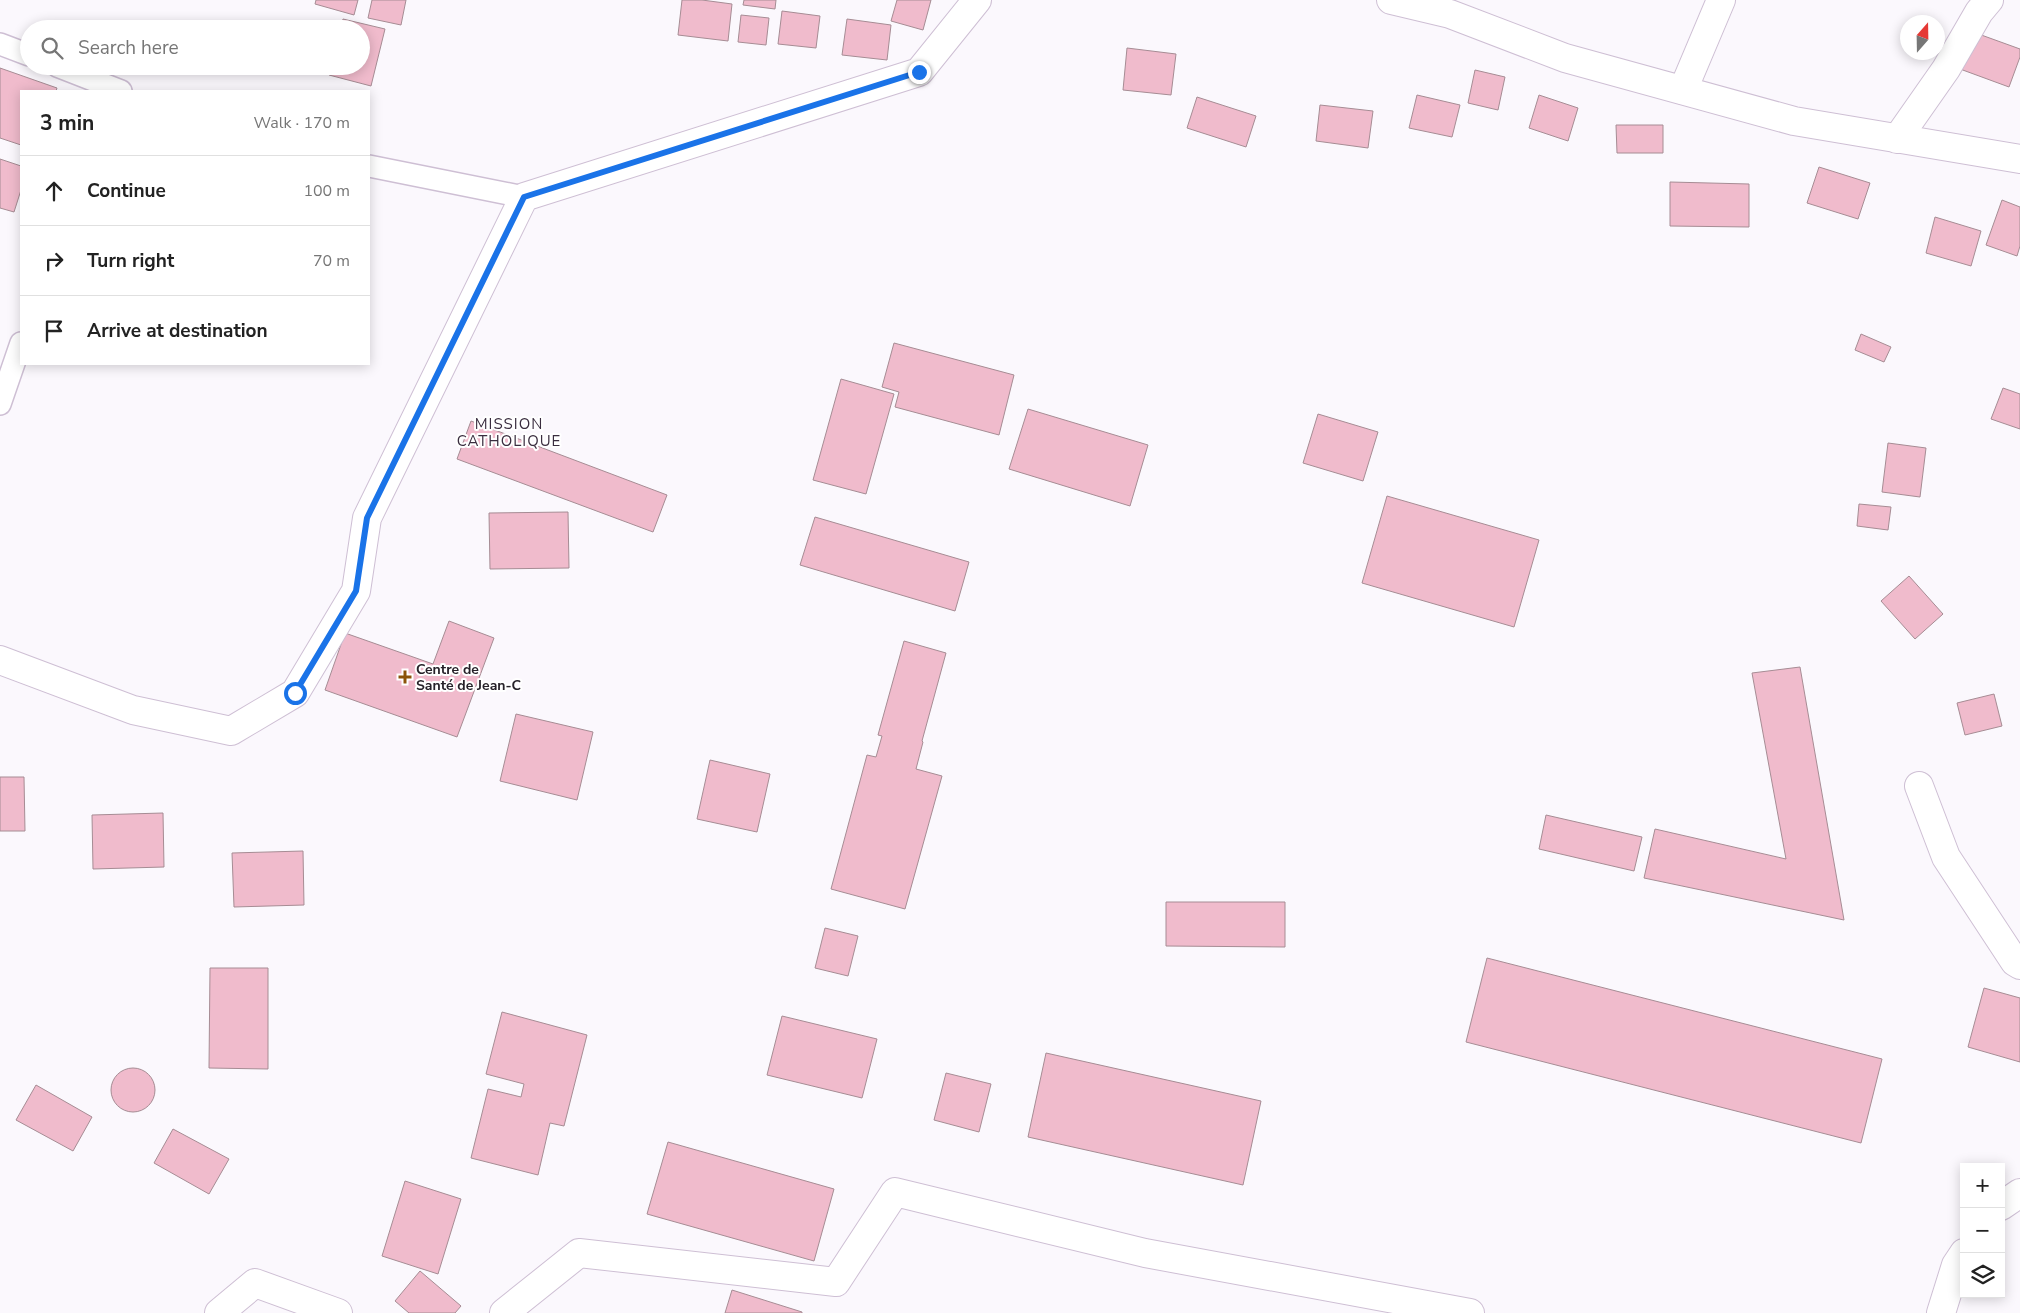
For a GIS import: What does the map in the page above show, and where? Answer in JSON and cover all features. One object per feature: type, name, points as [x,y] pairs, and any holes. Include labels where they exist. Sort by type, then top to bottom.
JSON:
[{"type":"street","points":[[0,660],[133,710],[231,731],[295,693],[356,591],[367,518],[524,197],[919,72],[977,0]]},
{"type":"street","points":[[1392,0],[1450,14],[1566,58],[1794,122],[2020,160]]},
{"type":"street","points":[[1683,90],[1721,0]]},
{"type":"street","points":[[1897,139],[1946,69],[1979,12],[1989,0]]},
{"type":"street","points":[[1919,786],[1946,856],[2015,962],[2020,965]]},
{"type":"street","points":[[504,1313],[580,1253],[836,1282],[894,1192],[1145,1253],[1470,1313]]},
{"type":"street","points":[[2005,1203],[2020,1193]]},
{"type":"street","points":[[1941,1313],[1956,1265],[1960,1259]]},
{"type":"street","points":[[219,1313],[255,1283],[338,1313]]},
{"type":"lane","points":[[0,44],[20,52]]},
{"type":"lane","points":[[78,75],[114,90]]},
{"type":"lane","points":[[370,166],[524,197]]},
{"type":"lane","points":[[0,404],[20,346]]},
{"type":"building","points":[[316,0],[358,0],[354,15],[315,4]]},
{"type":"building","points":[[372,0],[406,0],[401,25],[368,18]]},
{"type":"building","points":[[682,0],[702,0],[732,4],[728,41],[678,35]]},
{"type":"building","points":[[744,0],[776,0],[775,9],[743,5]]},
{"type":"building","points":[[897,0],[931,0],[923,30],[891,21]]},
{"type":"building","points":[[782,11],[820,16],[816,48],[778,44]]},
{"type":"building","points":[[741,15],[769,18],[766,45],[738,42]]},
{"type":"building","points":[[847,19],[891,25],[887,60],[842,55]]},
{"type":"building","points":[[370,25],[385,29],[371,86],[329,75],[370,75]]},
{"type":"building","points":[[1973,32],[2020,49],[2020,57],[2009,87],[1960,69]]},
{"type":"building","points":[[1127,48],[1176,54],[1171,95],[1123,90]]},
{"type":"building","points":[[0,68],[57,88],[56,90],[20,90],[20,145],[0,138]]},
{"type":"building","points":[[1475,70],[1505,77],[1498,110],[1468,103]]},
{"type":"building","points":[[1417,95],[1460,105],[1452,137],[1409,128]]},
{"type":"building","points":[[1539,95],[1578,108],[1568,141],[1529,128]]},
{"type":"building","points":[[1197,97],[1256,116],[1246,147],[1187,128]]},
{"type":"building","points":[[1320,105],[1373,111],[1368,148],[1316,141]]},
{"type":"building","points":[[1616,125],[1663,125],[1663,153],[1617,153]]},
{"type":"building","points":[[0,159],[20,166],[20,193],[14,212],[0,208]]},
{"type":"building","points":[[1819,167],[1870,183],[1858,219],[1807,203]]},
{"type":"building","points":[[1670,182],[1749,184],[1749,227],[1670,226]]},
{"type":"building","points":[[2002,200],[2020,207],[2020,246],[2017,256],[1986,245]]},
{"type":"building","points":[[1935,217],[1981,231],[1971,266],[1926,253]]},
{"type":"building","points":[[1861,334],[1891,347],[1884,362],[1855,350]]},
{"type":"building","points":[[894,343],[1014,375],[999,435],[895,407],[899,392],[882,387]]},
{"type":"building","points":[[841,379],[894,394],[866,494],[813,480]]},
{"type":"building","points":[[2003,388],[2020,394],[2020,429],[1991,419]]},
{"type":"building","points":[[1028,409],[1148,445],[1130,506],[1009,469]]},
{"type":"building","points":[[1318,414],[1378,432],[1363,481],[1303,463]]},
{"type":"building","points":[[471,421],[667,495],[653,532],[457,459]]},
{"type":"building","points":[[1888,443],[1926,448],[1920,497],[1882,492]]},
{"type":"building","points":[[1387,496],[1539,540],[1514,627],[1362,583]]},
{"type":"building","points":[[1859,504],[1891,507],[1888,530],[1857,526]]},
{"type":"building","points":[[568,512],[569,568],[490,569],[489,513]]},
{"type":"building","points":[[815,517],[969,562],[955,611],[800,565]]},
{"type":"building","points":[[1909,576],[1943,614],[1915,639],[1881,601]]},
{"type":"building","name":"Centre de Santé de Jean-C","points":[[449,621],[494,638],[457,737],[325,690],[345,633],[433,664]]},
{"type":"building","points":[[904,641],[946,653],[916,769],[942,776],[905,909],[831,889],[867,755],[876,757],[882,736],[878,735]]},
{"type":"building","points":[[1800,667],[1844,920],[1644,878],[1655,829],[1786,859],[1752,673]]},
{"type":"building","points":[[1994,694],[2002,726],[1965,735],[1957,703]]},
{"type":"building","points":[[516,714],[593,732],[577,800],[500,781]]},
{"type":"building","points":[[710,760],[770,774],[757,832],[697,819]]},
{"type":"building","points":[[0,777],[24,777],[25,831],[0,831]]},
{"type":"building","points":[[163,813],[164,867],[93,869],[92,815]]},
{"type":"building","points":[[1546,815],[1642,837],[1634,871],[1539,849]]},
{"type":"building","points":[[303,851],[304,905],[234,907],[232,853]]},
{"type":"building","points":[[1166,902],[1285,902],[1285,947],[1166,946]]},
{"type":"building","points":[[825,928],[858,936],[848,976],[815,968]]},
{"type":"building","points":[[1487,958],[1882,1059],[1861,1143],[1466,1042]]},
{"type":"building","points":[[210,968],[268,968],[268,1069],[209,1068]]},
{"type":"building","points":[[1984,988],[2020,998],[2020,1062],[1968,1047]]},
{"type":"building","points":[[502,1012],[587,1035],[564,1126],[550,1123],[538,1175],[471,1158],[488,1089],[521,1097],[524,1084],[486,1074]]},
{"type":"building","points":[[782,1016],[877,1039],[862,1098],[767,1075]]},
{"type":"building","points":[[1046,1053],[1261,1101],[1243,1185],[1028,1137]]},
{"type":"building","points":[[133,1068],[145,1072],[151,1078],[155,1090],[151,1102],[145,1108],[133,1112],[121,1108],[115,1102],[111,1090],[115,1078],[121,1072]]},
{"type":"building","points":[[946,1073],[991,1084],[979,1132],[934,1120]]},
{"type":"building","points":[[36,1085],[92,1117],[73,1151],[16,1120]]},
{"type":"building","points":[[173,1129],[229,1159],[209,1194],[154,1163]]},
{"type":"building","points":[[668,1142],[834,1189],[814,1261],[647,1214]]},
{"type":"building","points":[[405,1181],[461,1199],[438,1274],[382,1256]]},
{"type":"building","points":[[420,1271],[461,1306],[455,1313],[409,1313],[395,1301]]},
{"type":"building","points":[[732,1290],[802,1312],[802,1313],[725,1313]]},
{"type":"place","name":"Centre de Santé de Jean-C","points":[[405,677]]},
{"type":"district","name":"MISSION CATHOLIQUE","points":[[509,432]]},
{"type":"route","points":[[295,693],[356,591],[367,518],[524,197],[919,72]]}]
